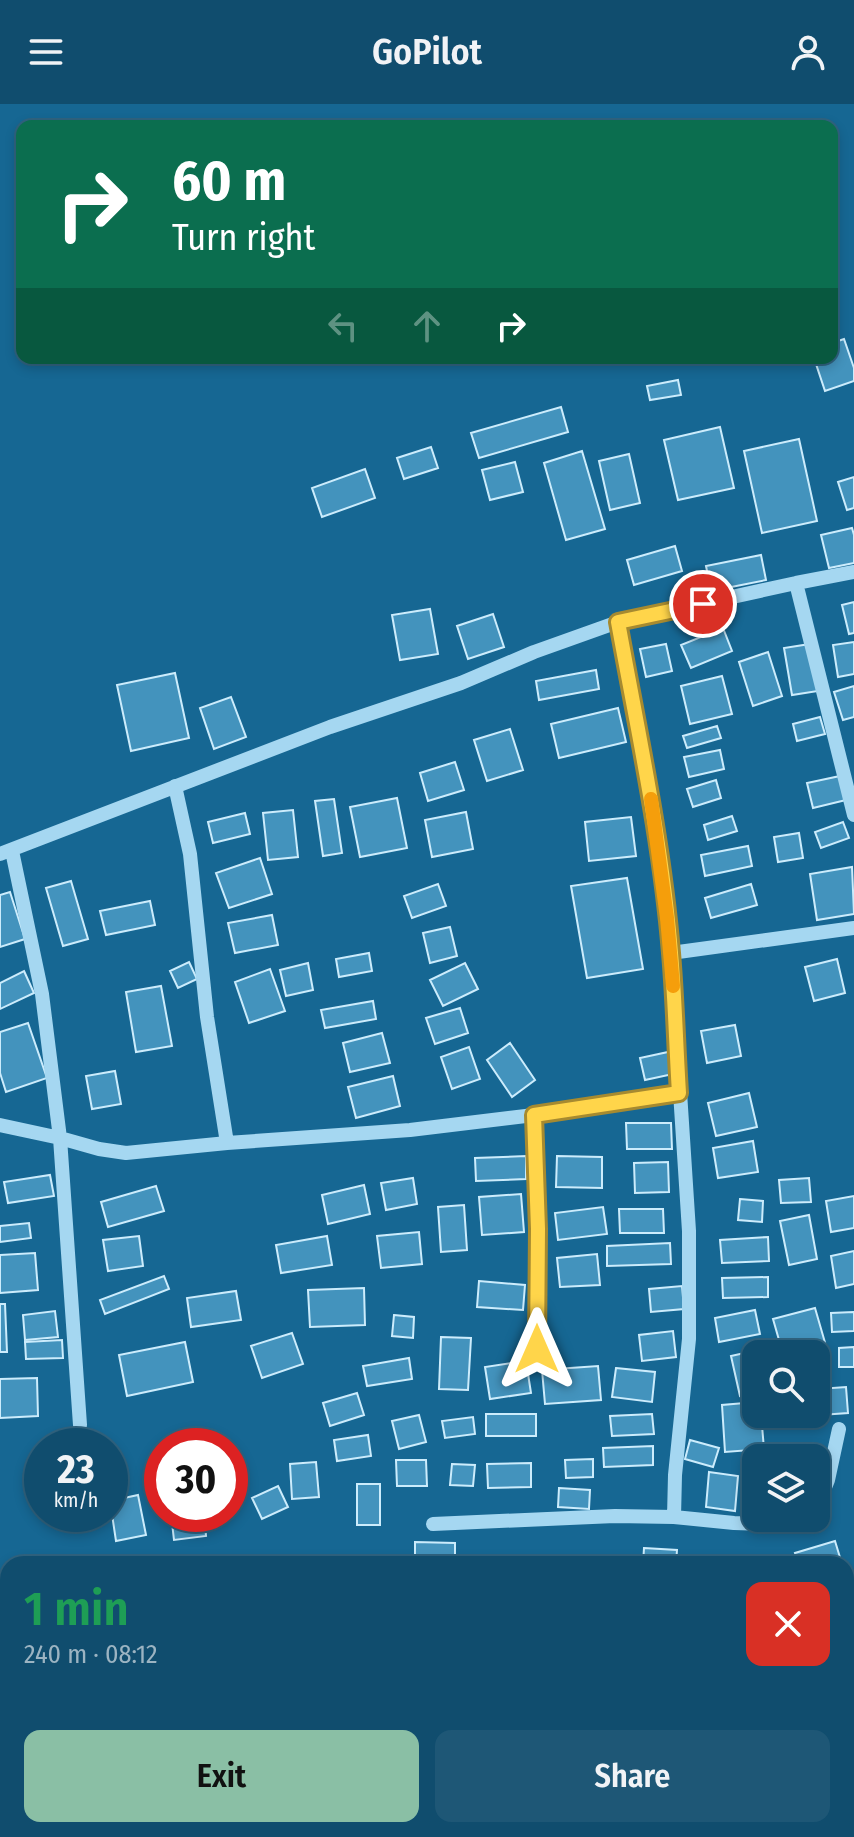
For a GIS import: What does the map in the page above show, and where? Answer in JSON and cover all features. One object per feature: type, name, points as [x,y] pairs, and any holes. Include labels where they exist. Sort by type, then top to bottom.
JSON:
[{"type":"street","points":[[80,1425],[60,1138],[42,994],[6,852],[330,727],[461,683],[534,652],[618,622],[854,572]]},
{"type":"street","points":[[796,583],[854,815]]},
{"type":"street","points":[[618,622],[652,803],[671,953],[689,1231],[689,1339],[675,1475],[674,1517]]},
{"type":"street","points":[[175,786],[190,854],[207,1017],[227,1143]]},
{"type":"street","points":[[671,953],[854,928]]},
{"type":"street","points":[[0,1125],[126,1153],[410,1130],[679,1093]]},
{"type":"street","points":[[534,1115],[538,1229],[537,1349]]},
{"type":"street","points":[[830,1471],[839,1429]]},
{"type":"street","points":[[433,1524],[615,1516],[742,1523]]},
{"type":"building","points":[[844,339],[854,368],[854,381],[825,391],[816,364],[838,364],[838,341]]},
{"type":"building","points":[[678,380],[681,395],[650,400],[647,386]]},
{"type":"building","points":[[561,407],[568,432],[479,458],[471,433]]},
{"type":"building","points":[[720,427],[734,488],[678,500],[664,440]]},
{"type":"building","points":[[799,439],[817,521],[762,533],[744,451]]},
{"type":"building","points":[[431,447],[438,468],[404,479],[397,458]]},
{"type":"building","points":[[582,451],[605,529],[566,540],[544,463]]},
{"type":"building","points":[[629,454],[640,503],[610,510],[599,461]]},
{"type":"building","points":[[515,462],[523,492],[490,500],[482,470]]},
{"type":"building","points":[[365,469],[375,498],[322,517],[312,488]]},
{"type":"building","points":[[854,477],[854,508],[847,510],[838,482]]},
{"type":"building","points":[[852,528],[854,563],[829,568],[821,535]]},
{"type":"building","points":[[675,546],[682,571],[634,585],[627,560]]},
{"type":"building","points":[[761,555],[766,580],[711,591],[706,566]]},
{"type":"building","points":[[854,602],[854,633],[849,634],[842,605]]},
{"type":"building","points":[[430,609],[438,654],[400,660],[392,615]]},
{"type":"building","points":[[493,614],[504,647],[468,659],[457,626]]},
{"type":"building","points":[[723,628],[732,651],[691,668],[681,645]]},
{"type":"building","points":[[854,642],[854,674],[838,677],[833,645]]},
{"type":"building","points":[[666,644],[672,671],[646,677],[640,649]]},
{"type":"building","points":[[810,644],[818,691],[792,695],[784,648]]},
{"type":"building","points":[[768,652],[782,696],[753,706],[739,662]]},
{"type":"building","points":[[596,670],[599,689],[539,700],[536,681]]},
{"type":"building","points":[[175,673],[189,738],[131,751],[117,685]]},
{"type":"building","points":[[722,676],[732,714],[690,724],[681,686]]},
{"type":"building","points":[[854,686],[854,717],[843,720],[834,692]]},
{"type":"building","points":[[231,697],[246,737],[214,749],[200,708]]},
{"type":"building","points":[[618,708],[626,742],[559,758],[551,724]]},
{"type":"building","points":[[820,717],[825,734],[797,741],[793,724]]},
{"type":"building","points":[[717,726],[721,738],[687,748],[683,736]]},
{"type":"building","points":[[510,729],[523,770],[487,781],[474,740]]},
{"type":"building","points":[[720,750],[724,769],[689,777],[684,757]]},
{"type":"building","points":[[455,762],[464,790],[428,801],[420,773]]},
{"type":"building","points":[[840,776],[846,800],[813,808],[807,783]]},
{"type":"building","points":[[716,780],[721,798],[693,807],[687,789]]},
{"type":"building","points":[[397,798],[407,848],[360,857],[350,807]]},
{"type":"building","points":[[334,799],[342,853],[323,856],[315,801]]},
{"type":"building","points":[[293,810],[298,857],[268,860],[263,813]]},
{"type":"building","points":[[466,812],[473,849],[432,857],[425,820]]},
{"type":"building","points":[[245,813],[250,834],[213,843],[208,822]]},
{"type":"building","points":[[732,816],[737,831],[708,840],[704,825]]},
{"type":"building","points":[[631,817],[636,856],[589,861],[585,822]]},
{"type":"building","points":[[843,822],[849,838],[821,848],[815,832]]},
{"type":"building","points":[[799,833],[803,858],[778,862],[774,837]]},
{"type":"building","points":[[748,846],[752,866],[705,876],[701,855]]},
{"type":"building","points":[[260,858],[272,894],[229,908],[216,873]]},
{"type":"building","points":[[852,867],[854,914],[817,920],[810,874]]},
{"type":"building","points":[[627,878],[643,969],[587,978],[571,886]]},
{"type":"building","points":[[71,881],[88,939],[63,946],[46,888]]},
{"type":"building","points":[[438,884],[446,906],[412,918],[404,896]]},
{"type":"building","points":[[751,884],[757,905],[711,918],[705,898]]},
{"type":"building","points":[[10,892],[25,939],[0,947],[0,895]]},
{"type":"building","points":[[150,901],[155,925],[106,935],[100,911]]},
{"type":"building","points":[[272,915],[278,945],[235,953],[228,923]]},
{"type":"building","points":[[450,927],[457,956],[430,963],[423,933]]},
{"type":"building","points":[[369,953],[372,971],[339,977],[336,959]]},
{"type":"building","points":[[837,959],[845,993],[814,1001],[805,967]]},
{"type":"building","points":[[189,962],[197,979],[178,988],[170,971]]},
{"type":"building","points":[[308,963],[313,990],[286,996],[280,970]]},
{"type":"building","points":[[465,963],[478,989],[443,1006],[430,980]]},
{"type":"building","points":[[270,969],[285,1011],[249,1023],[235,982]]},
{"type":"building","points":[[24,971],[34,993],[0,1009],[0,983]]},
{"type":"building","points":[[161,986],[172,1046],[136,1052],[126,992]]},
{"type":"building","points":[[373,1001],[376,1019],[325,1028],[321,1010]]},
{"type":"building","points":[[460,1008],[468,1033],[435,1044],[426,1018]]},
{"type":"building","points":[[28,1023],[47,1078],[6,1092],[0,1073],[0,1032]]},
{"type":"building","points":[[735,1025],[741,1056],[707,1063],[701,1031]]},
{"type":"building","points":[[382,1033],[390,1063],[350,1072],[343,1043]]},
{"type":"building","points":[[510,1043],[535,1080],[512,1097],[487,1060]]},
{"type":"building","points":[[469,1047],[480,1079],[452,1089],[441,1057]]},
{"type":"building","points":[[668,1052],[673,1074],[645,1080],[640,1058]]},
{"type":"building","points":[[115,1071],[121,1104],[92,1109],[86,1076]]},
{"type":"building","points":[[393,1076],[400,1106],[356,1118],[348,1087]]},
{"type":"building","points":[[749,1093],[757,1127],[716,1136],[708,1103]]},
{"type":"building","points":[[626,1123],[671,1123],[672,1149],[627,1149]]},
{"type":"building","points":[[753,1141],[758,1172],[718,1178],[713,1148]]},
{"type":"building","points":[[526,1156],[526,1179],[476,1181],[475,1158]]},
{"type":"building","points":[[557,1156],[602,1157],[602,1188],[556,1187]]},
{"type":"building","points":[[668,1162],[669,1192],[635,1193],[634,1163]]},
{"type":"building","points":[[50,1175],[54,1196],[8,1203],[4,1182]]},
{"type":"building","points":[[413,1178],[417,1204],[386,1210],[381,1183]]},
{"type":"building","points":[[809,1178],[811,1202],[781,1203],[779,1180]]},
{"type":"building","points":[[364,1185],[370,1214],[328,1224],[322,1195]]},
{"type":"building","points":[[156,1186],[164,1211],[108,1227],[101,1202]]},
{"type":"building","points":[[521,1194],[524,1232],[482,1235],[479,1197]]},
{"type":"building","points":[[854,1196],[854,1228],[831,1232],[826,1201]]},
{"type":"building","points":[[740,1199],[763,1201],[762,1222],[738,1220]]},
{"type":"building","points":[[464,1205],[467,1250],[441,1252],[438,1207]]},
{"type":"building","points":[[603,1207],[607,1234],[558,1240],[555,1213]]},
{"type":"building","points":[[619,1209],[663,1209],[664,1233],[620,1233]]},
{"type":"building","points":[[809,1215],[817,1259],[789,1265],[780,1221]]},
{"type":"building","points":[[29,1223],[31,1238],[0,1242],[0,1226]]},
{"type":"building","points":[[419,1232],[422,1264],[381,1268],[377,1236]]},
{"type":"building","points":[[139,1236],[143,1266],[108,1271],[103,1240]]},
{"type":"building","points":[[327,1236],[332,1265],[281,1273],[276,1245]]},
{"type":"building","points":[[768,1237],[769,1261],[722,1263],[720,1240]]},
{"type":"building","points":[[670,1243],[671,1264],[607,1266],[607,1246]]},
{"type":"building","points":[[854,1251],[854,1284],[836,1288],[831,1256]]},
{"type":"building","points":[[35,1253],[38,1290],[0,1293],[0,1255]]},
{"type":"building","points":[[597,1254],[600,1285],[560,1287],[557,1258]]},
{"type":"building","points":[[164,1276],[169,1289],[105,1314],[100,1300]]},
{"type":"building","points":[[768,1277],[768,1297],[723,1298],[722,1278]]},
{"type":"building","points":[[479,1281],[525,1285],[523,1310],[477,1307]]},
{"type":"building","points":[[682,1286],[684,1309],[651,1312],[649,1289]]},
{"type":"building","points":[[364,1288],[365,1325],[310,1327],[308,1290]]},
{"type":"building","points":[[236,1291],[241,1320],[191,1327],[187,1298]]},
{"type":"building","points":[[0,1304],[5,1304],[7,1352],[0,1352]]},
{"type":"building","points":[[815,1308],[824,1340],[779,1340],[773,1319]]},
{"type":"building","points":[[755,1310],[760,1334],[719,1342],[715,1318]]},
{"type":"building","points":[[55,1311],[58,1337],[25,1340],[23,1315]]},
{"type":"building","points":[[854,1312],[854,1331],[832,1332],[831,1313]]},
{"type":"building","points":[[394,1315],[414,1317],[413,1338],[392,1336]]},
{"type":"building","points":[[673,1331],[676,1357],[642,1361],[639,1335]]},
{"type":"building","points":[[292,1333],[303,1364],[262,1378],[251,1346]]},
{"type":"building","points":[[441,1337],[471,1338],[468,1390],[439,1389]]},
{"type":"building","points":[[62,1340],[63,1358],[26,1359],[25,1342]]},
{"type":"building","points":[[185,1342],[193,1382],[127,1396],[119,1355]]},
{"type":"building","points":[[854,1347],[854,1367],[839,1367],[839,1348]]},
{"type":"building","points":[[742,1354],[742,1396],[740,1396],[731,1356]]},
{"type":"building","points":[[409,1358],[412,1379],[367,1386],[363,1366]]},
{"type":"building","points":[[526,1361],[531,1393],[490,1399],[485,1367]]},
{"type":"building","points":[[598,1366],[601,1400],[545,1404],[542,1370]]},
{"type":"building","points":[[616,1368],[655,1372],[652,1402],[612,1397]]},
{"type":"building","points":[[37,1378],[38,1416],[0,1418],[0,1379]]},
{"type":"building","points":[[846,1387],[848,1413],[830,1414],[830,1388]]},
{"type":"building","points":[[357,1393],[364,1415],[330,1426],[323,1403]]},
{"type":"building","points":[[742,1403],[742,1428],[762,1428],[764,1444],[742,1444],[742,1451],[725,1452],[722,1405]]},
{"type":"building","points":[[486,1414],[536,1414],[536,1436],[486,1436]]},
{"type":"building","points":[[652,1414],[654,1434],[612,1436],[610,1416]]},
{"type":"building","points":[[419,1415],[426,1442],[399,1449],[392,1421]]},
{"type":"building","points":[[473,1417],[475,1434],[445,1438],[442,1421]]},
{"type":"building","points":[[368,1435],[371,1456],[337,1461],[334,1440]]},
{"type":"building","points":[[690,1440],[719,1448],[713,1467],[685,1459]]},
{"type":"building","points":[[653,1446],[653,1465],[604,1467],[603,1448]]},
{"type":"building","points":[[593,1459],[593,1477],[566,1478],[565,1460]]},
{"type":"building","points":[[396,1460],[426,1460],[427,1486],[397,1486]]},
{"type":"building","points":[[316,1462],[319,1497],[292,1499],[290,1464]]},
{"type":"building","points":[[531,1463],[531,1487],[488,1488],[487,1464]]},
{"type":"building","points":[[452,1464],[475,1465],[473,1486],[450,1485]]},
{"type":"building","points":[[709,1472],[738,1476],[735,1511],[706,1507]]},
{"type":"building","points":[[357,1484],[380,1484],[380,1525],[357,1525]]},
{"type":"building","points":[[278,1486],[288,1507],[262,1519],[252,1498]]},
{"type":"building","points":[[559,1488],[590,1490],[589,1509],[558,1507]]},
{"type":"building","points":[[138,1495],[146,1535],[116,1541],[115,1532],[128,1532],[128,1497]]},
{"type":"building","points":[[173,1532],[206,1532],[206,1536],[174,1540]]},
{"type":"building","points":[[835,1541],[840,1556],[796,1556],[795,1553]]},
{"type":"building","points":[[415,1542],[455,1543],[455,1556],[415,1556]]},
{"type":"building","points":[[644,1548],[677,1550],[677,1556],[644,1556]]},
{"type":"slow traffic","points":[[651,799],[673,986]]},
{"type":"route","points":[[537,1349],[538,1229],[534,1115],[679,1093],[667,918],[652,803],[618,622],[703,604]]}]
